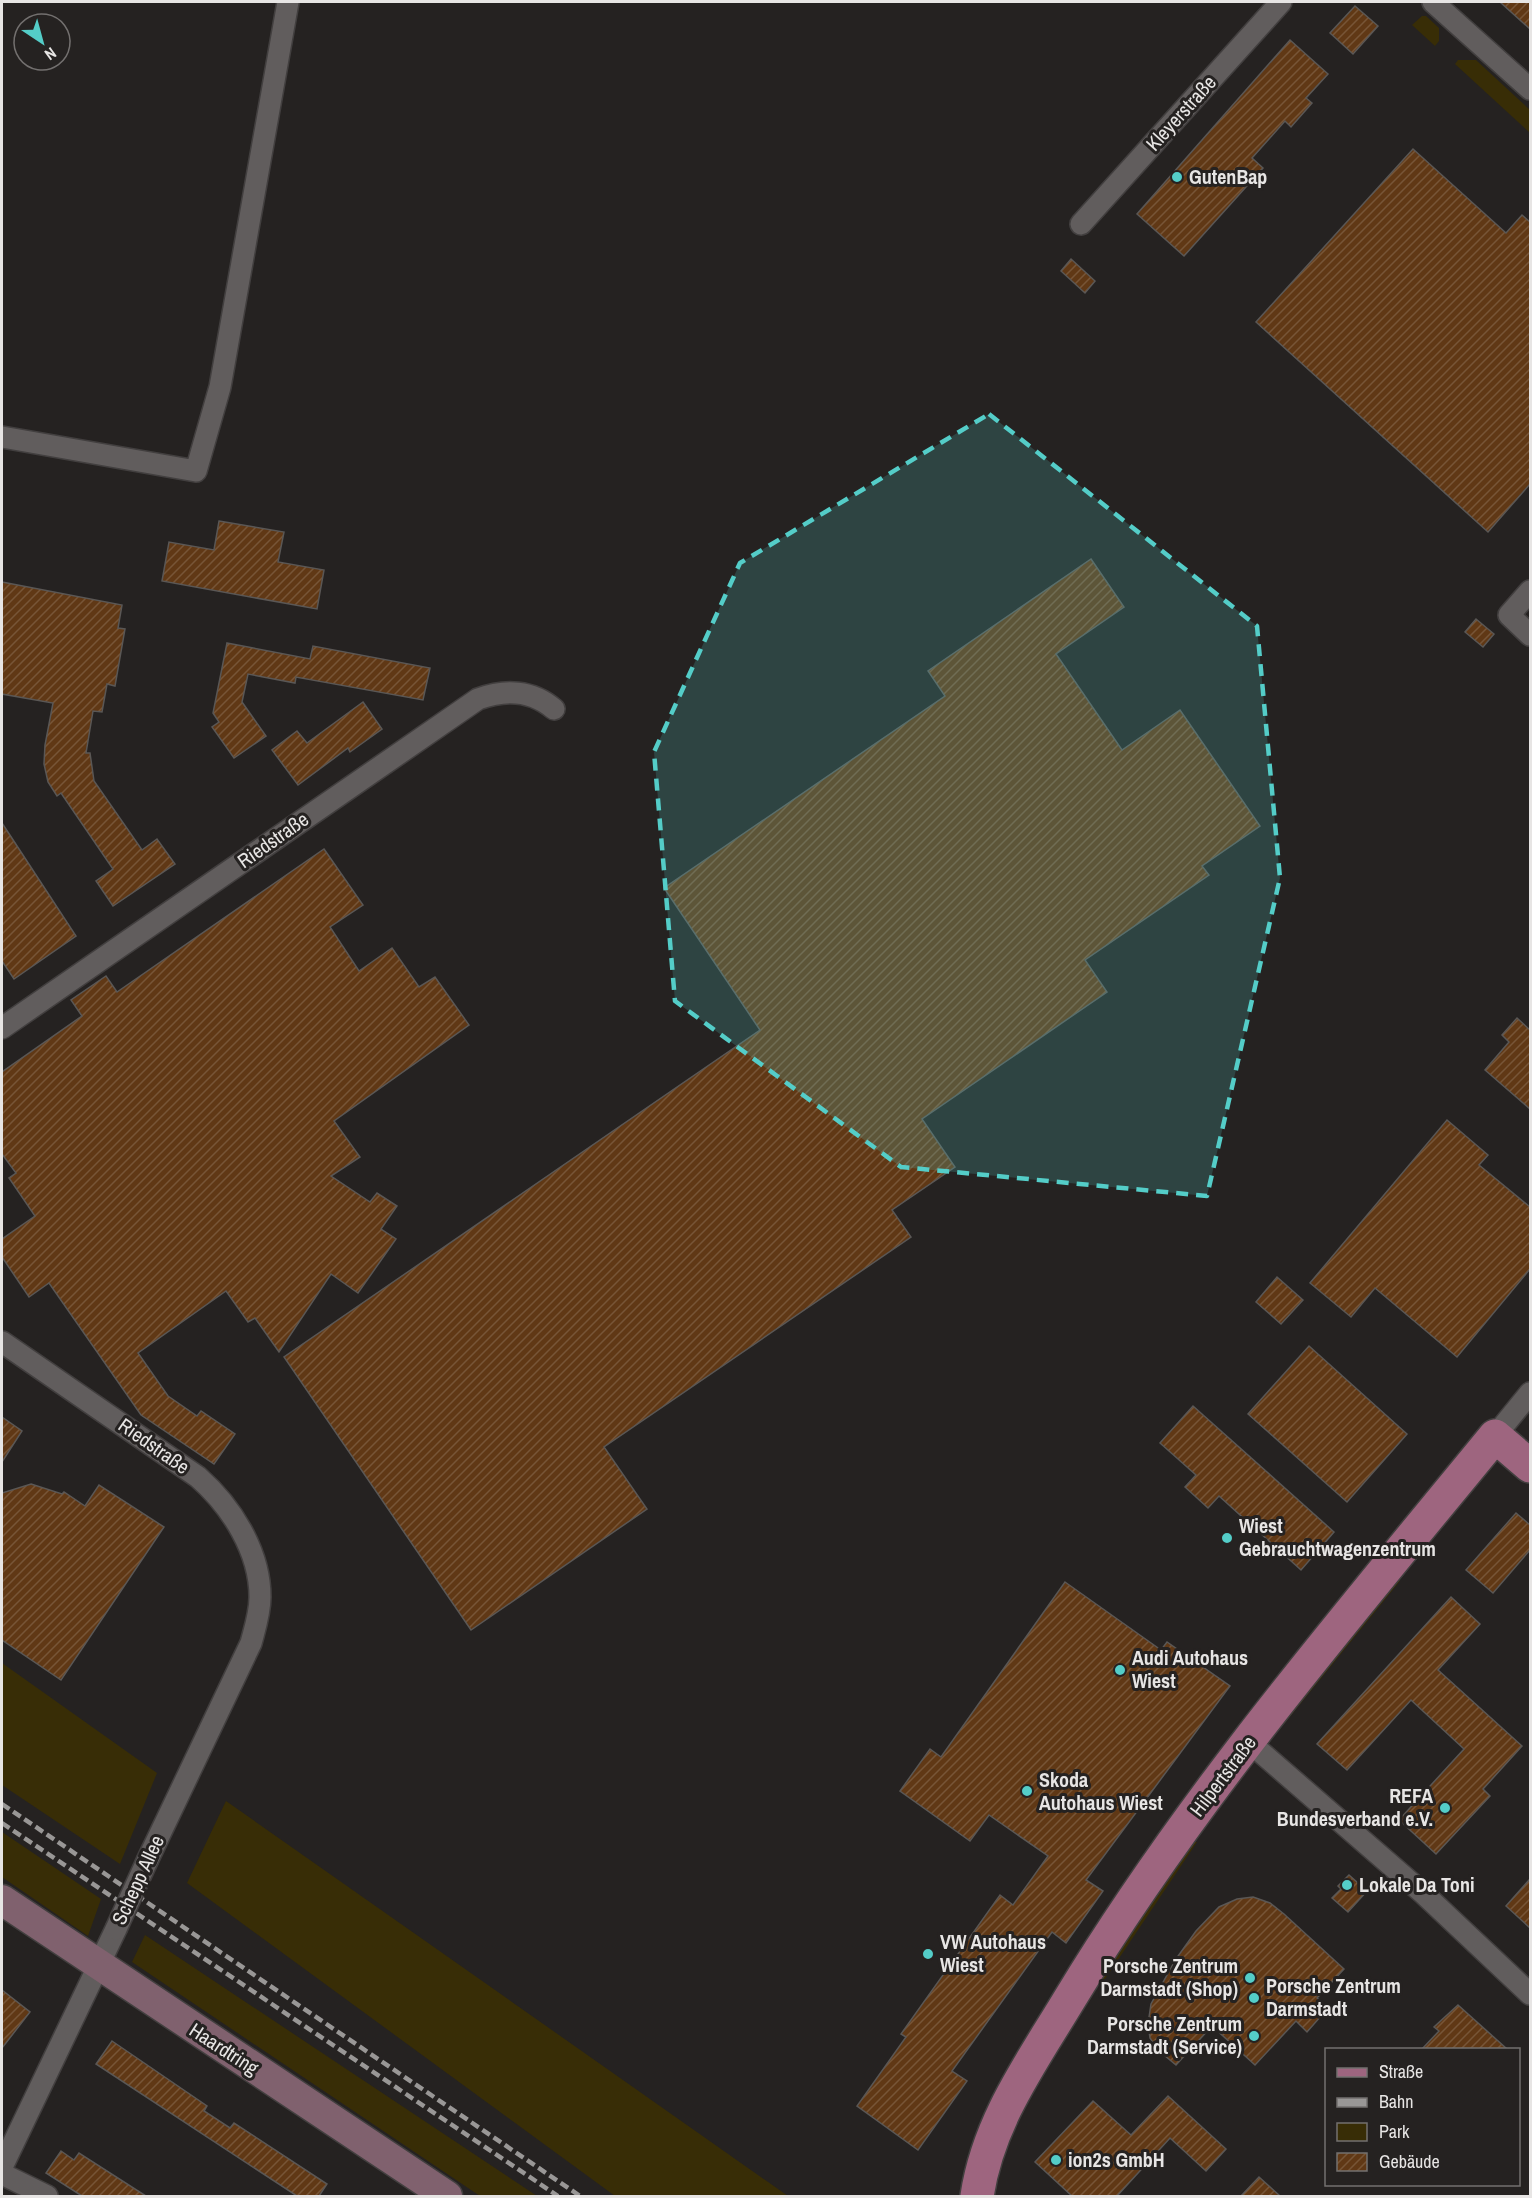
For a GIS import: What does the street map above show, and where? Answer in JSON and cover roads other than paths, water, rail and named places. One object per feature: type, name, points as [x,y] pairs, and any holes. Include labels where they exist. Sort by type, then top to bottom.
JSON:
[{"type":"main road","points":[[1495,1436],[1530,1466]]},
{"type":"main road","name":"Hilpertstraße","points":[[977,2196],[986,2150],[1013,2093],[1119,1920],[1248,1742],[1495,1436]]},
{"type":"main road","name":"Haardtring","points":[[2,1900],[94,1975],[411,2196]]},
{"type":"main road","name":"Haardtring","points":[[2,1925],[94,1975],[447,2196]]},
{"type":"street","points":[[2,437],[196,471],[220,387],[288,2]]},
{"type":"street","name":"Kleyerstraße","points":[[1081,224],[1281,2]]},
{"type":"street","points":[[1433,2],[1530,89]]},
{"type":"street","points":[[1530,591],[1509,615],[1530,635]]},
{"type":"street","name":"Riedstraße","points":[[2,1028],[478,699],[507,692],[520,693],[546,702],[554,709]]},
{"type":"street","name":"Riedstraße","points":[[2,1341],[188,1469],[206,1484],[243,1534],[256,1565],[260,1589]]},
{"type":"street","name":"Hilpertstraße","points":[[1495,1436],[1530,1393]]},
{"type":"street","name":"Schepp Allee","points":[[2,2167],[251,1642],[260,1606],[260,1589]]},
{"type":"street","points":[[1248,1742],[1424,1894],[1530,1994]]},
{"type":"street","points":[[2,2174],[47,2196]]},
{"type":"railway","points":[[2,1804],[580,2196]]},
{"type":"railway","points":[[2,1823],[558,2196]]},
{"type":"place","name":"GutenBap","points":[[1177,177]]},
{"type":"place","name":"Wiest Gebrauchtwagenzentrum","points":[[1227,1538]]},
{"type":"place","name":"Audi Autohaus Wiest","points":[[1120,1670]]},
{"type":"place","name":"Skoda Autohaus Wiest","points":[[1027,1791]]},
{"type":"place","name":"REFA Bundesverband e.V.","points":[[1445,1808]]},
{"type":"place","name":"Lokale Da Toni","points":[[1347,1885]]},
{"type":"place","name":"VW Autohaus Wiest","points":[[928,1954]]},
{"type":"place","name":"Porsche Zentrum Darmstadt (Shop)","points":[[1250,1978]]},
{"type":"place","name":"Porsche Zentrum Darmstadt","points":[[1254,1998]]},
{"type":"place","name":"Porsche Zentrum Darmstadt (Service)","points":[[1254,2036]]},
{"type":"place","name":"ion2s GmbH","points":[[1056,2160]]}]
